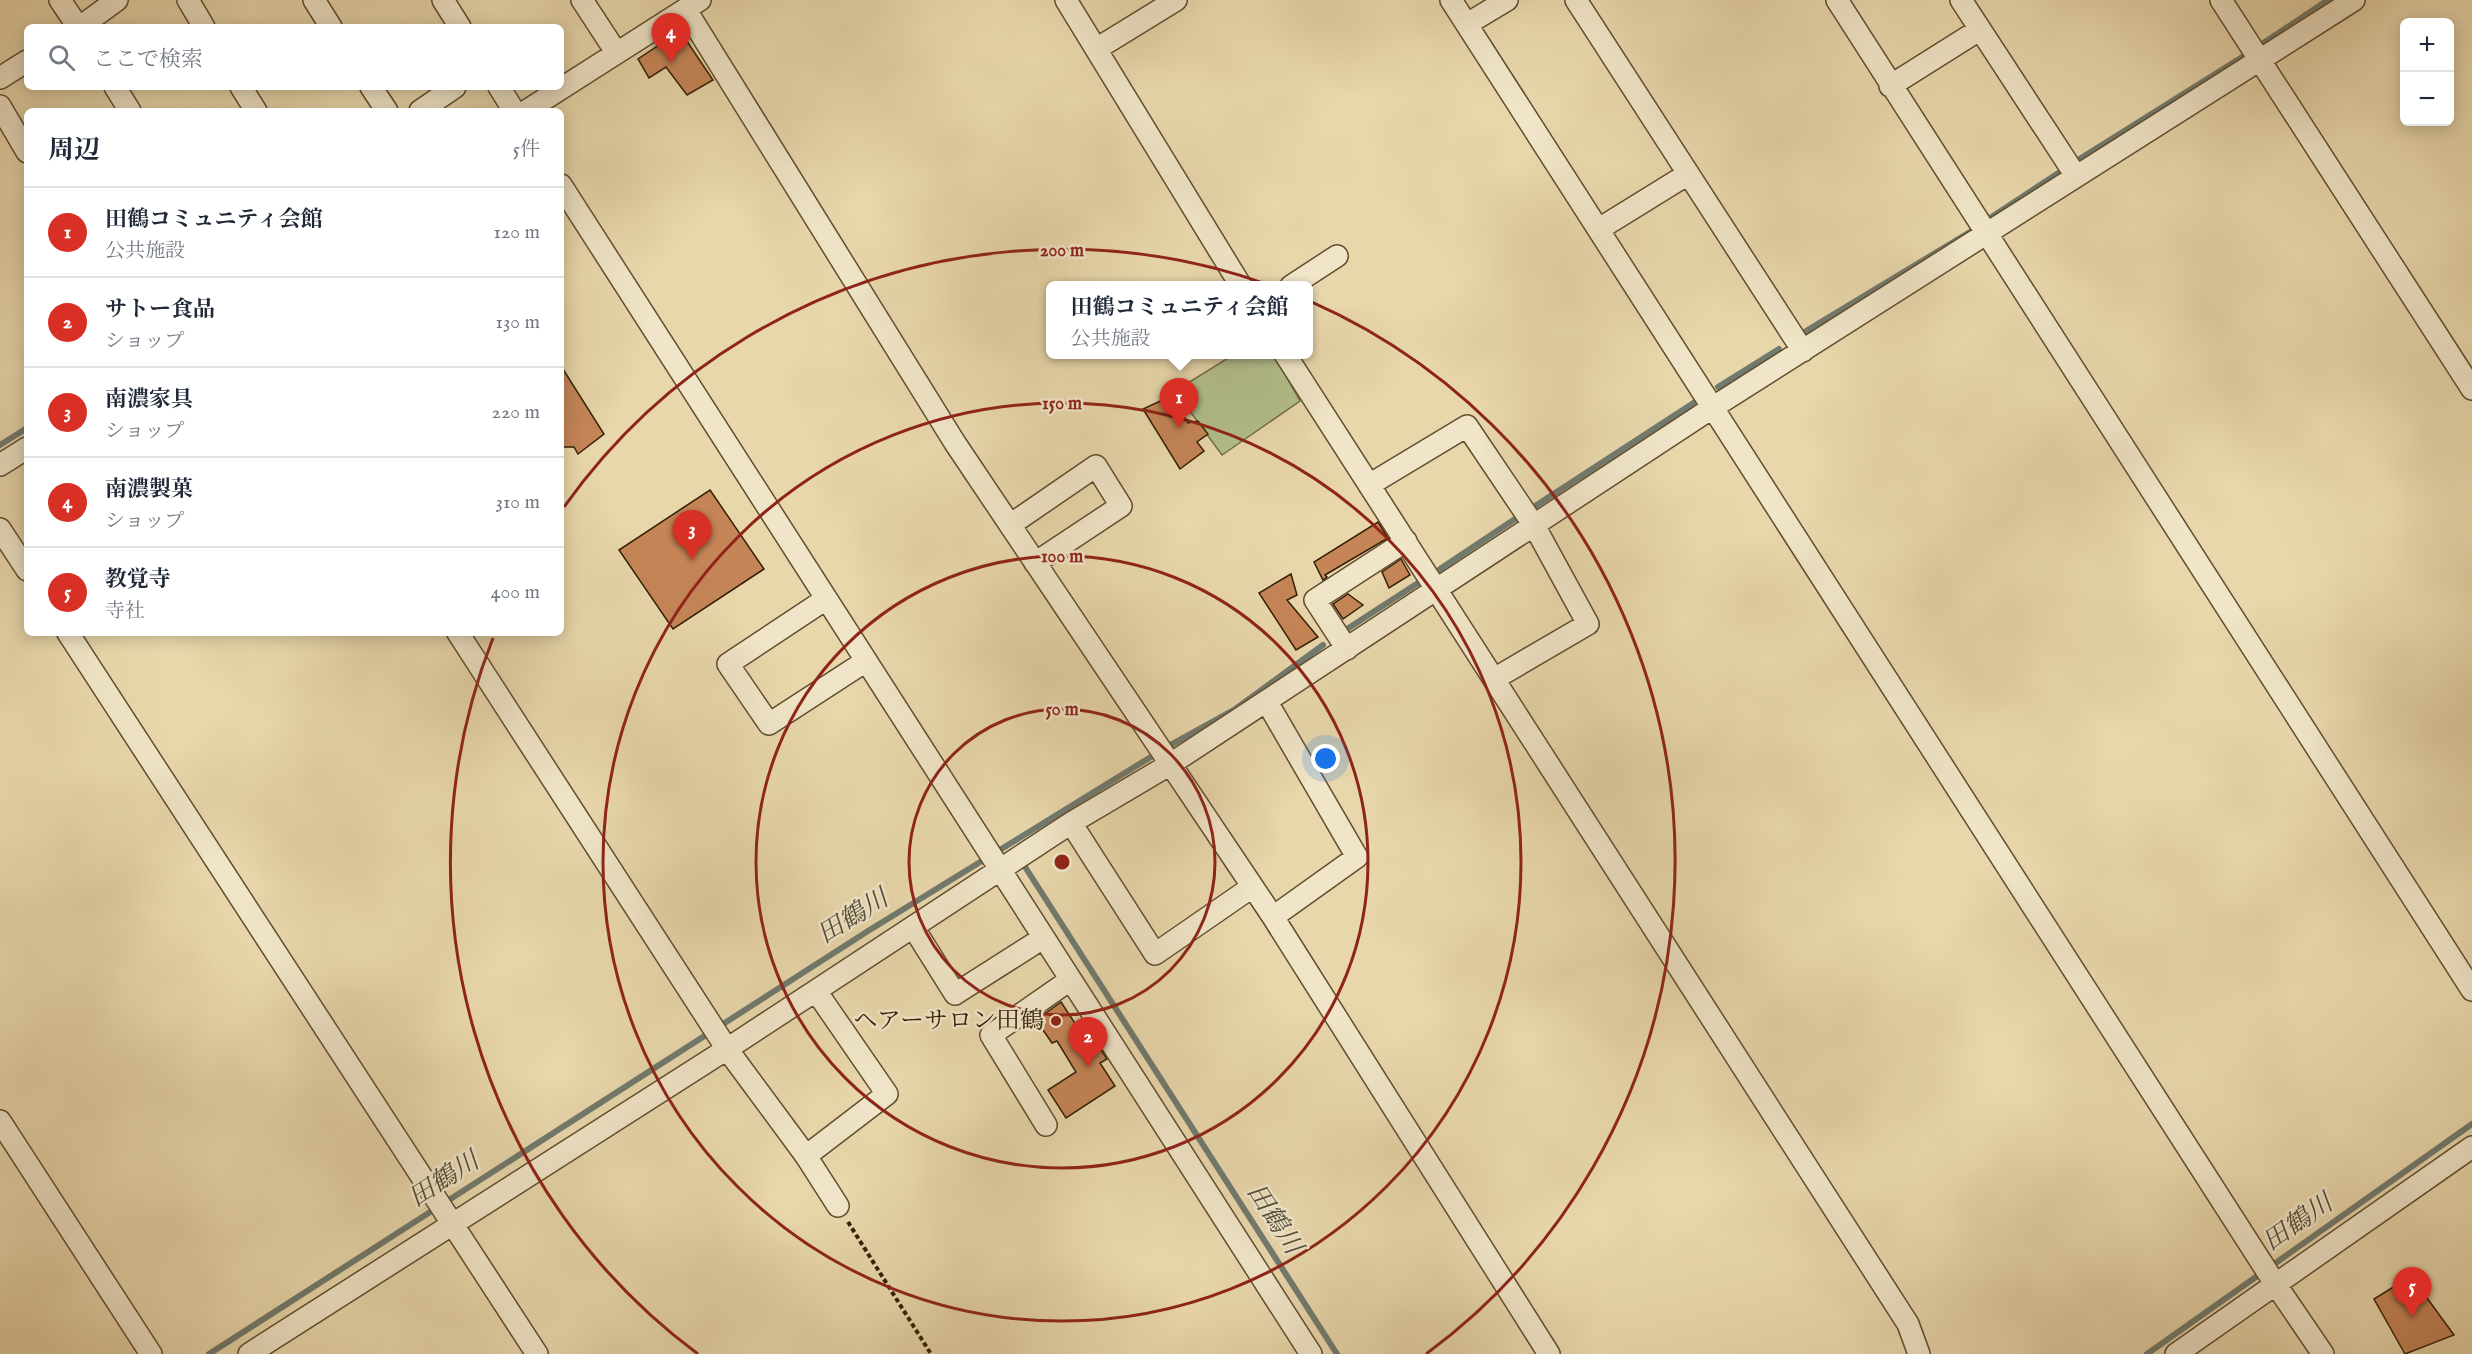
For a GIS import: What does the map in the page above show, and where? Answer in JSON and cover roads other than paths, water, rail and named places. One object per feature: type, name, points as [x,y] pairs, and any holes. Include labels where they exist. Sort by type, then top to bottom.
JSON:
[{"type":"street","points":[[60,0],[77,24]]},
{"type":"street","points":[[83,24],[117,0]]},
{"type":"street","points":[[188,0],[202,24]]},
{"type":"street","points":[[314,0],[330,24]]},
{"type":"street","points":[[443,0],[458,24]]},
{"type":"street","points":[[582,0],[616,52]]},
{"type":"street","points":[[1066,0],[1098,48],[1239,281]]},
{"type":"street","points":[[1098,48],[1176,0]]},
{"type":"street","points":[[1451,0],[2273,1281],[2323,1354]]},
{"type":"street","points":[[1467,24],[1507,0]]},
{"type":"street","points":[[1576,0],[1803,351]]},
{"type":"street","points":[[1837,0],[1890,86],[2472,990]]},
{"type":"street","points":[[1961,0],[2076,177]]},
{"type":"street","points":[[2221,0],[2472,389]]},
{"type":"street","points":[[249,1354],[450,1220],[914,927],[996,862],[1033,848],[1169,765],[1535,527],[1712,408],[2354,0]]},
{"type":"street","points":[[564,86],[693,5],[955,443],[1273,917],[1550,1354]]},
{"type":"street","points":[[1890,86],[1979,30]]},
{"type":"street","points":[[0,78],[24,63]]},
{"type":"street","points":[[117,90],[127,108]]},
{"type":"street","points":[[244,90],[254,108]]},
{"type":"street","points":[[373,90],[385,108]]},
{"type":"street","points":[[424,108],[451,90]]},
{"type":"street","points":[[501,90],[512,108]]},
{"type":"street","points":[[531,108],[558,90]]},
{"type":"street","points":[[0,106],[24,147]]},
{"type":"street","points":[[1599,229],[1688,174]]},
{"type":"street","points":[[564,190],[1311,1354]]},
{"type":"street","points":[[1297,281],[1337,256]]},
{"type":"street","points":[[1288,359],[1908,1324],[1919,1354]]},
{"type":"street","points":[[1370,485],[1467,426],[1535,527],[1588,624],[1494,679]]},
{"type":"street","points":[[0,465],[24,450]]},
{"type":"street","points":[[1010,525],[1096,466],[1121,506],[1035,563]]},
{"type":"street","points":[[0,529],[24,565]]},
{"type":"street","points":[[1347,649],[1315,600],[1406,541]]},
{"type":"street","points":[[826,599],[728,664],[770,724],[866,661]]},
{"type":"street","points":[[70,636],[537,1354]]},
{"type":"street","points":[[460,636],[725,1045],[806,1156],[838,1206]]},
{"type":"street","points":[[1267,702],[1356,857],[1273,917]]},
{"type":"street","points":[[1071,823],[1155,954],[1252,887]]},
{"type":"street","points":[[914,927],[955,994],[1043,938]]},
{"type":"street","points":[[1046,1125],[992,1035],[1070,980]]},
{"type":"street","points":[[806,1156],[887,1094],[816,991]]},
{"type":"street","points":[[0,1121],[151,1354]]},
{"type":"street","points":[[2176,1354],[2273,1281],[2472,1147]]},
{"type":"waterway","points":[[2262,44],[2328,0]]},
{"type":"waterway","points":[[2078,160],[2247,54]]},
{"type":"waterway","points":[[1987,220],[2063,170]]},
{"type":"waterway","points":[[1806,331],[1970,232]]},
{"type":"waterway","points":[[1718,387],[1779,349]]},
{"type":"waterway","points":[[1529,510],[1695,402]]},
{"type":"waterway","points":[[0,445],[24,430]]},
{"type":"waterway","points":[[1440,569],[1515,519]]},
{"type":"waterway","points":[[1344,631],[1418,583]]},
{"type":"waterway","points":[[1167,747],[1234,710],[1323,645]]},
{"type":"waterway","name":"田鶴川","points":[[209,1354],[868,931],[1154,755]]},
{"type":"waterway","name":"田鶴川","points":[[1020,859],[1337,1354]]},
{"type":"waterway","name":"田鶴川","points":[[2147,1354],[2472,1124]]},
{"type":"place","name":"南濃製菓","points":[[671,63]]},
{"type":"place","name":"田鶴コミュニティ会館","points":[[1179,428]]},
{"type":"place","name":"南濃家具","points":[[692,560]]},
{"type":"place","name":"ヘアーサロン田鶴","points":[[1056,1021]]},
{"type":"place","name":"サトー食品","points":[[1088,1067]]},
{"type":"place","name":"教覚寺","points":[[2412,1317]]}]
